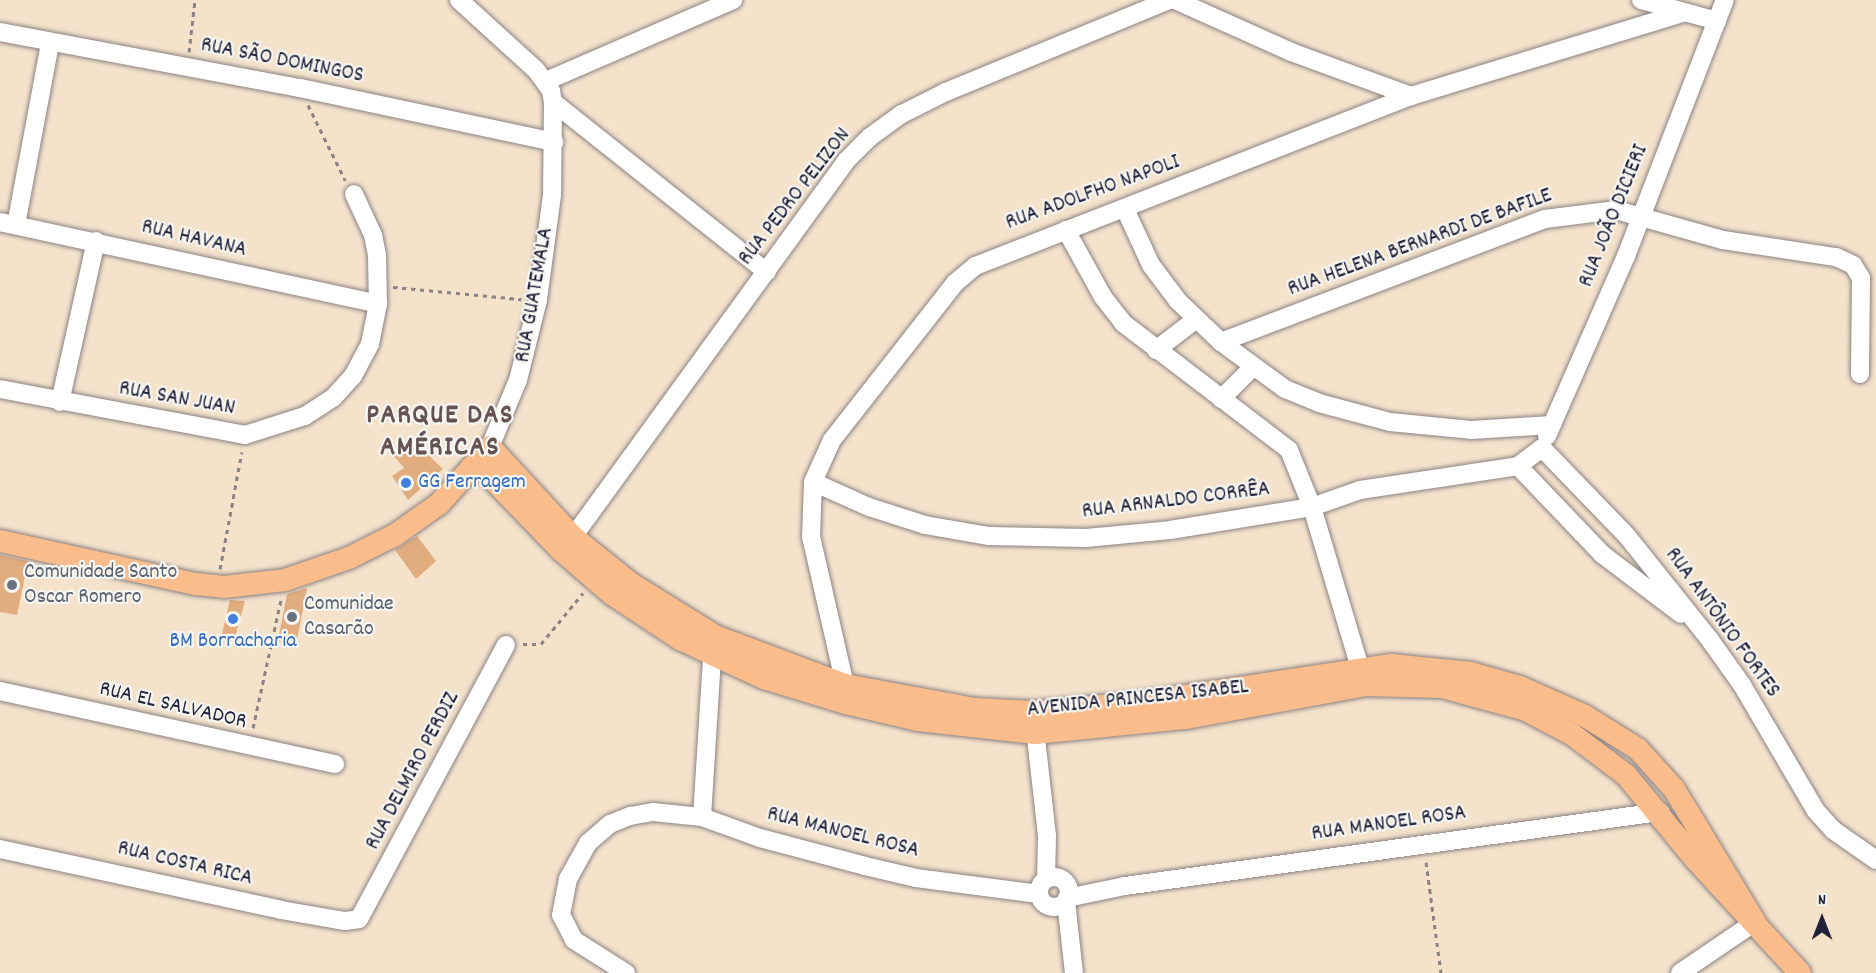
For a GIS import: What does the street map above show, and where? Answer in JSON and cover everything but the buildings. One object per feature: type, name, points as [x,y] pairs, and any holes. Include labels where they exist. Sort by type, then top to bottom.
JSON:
[{"type":"main road","name":"AVENIDA PRINCESA ISABEL","points":[[484,455],[568,544],[594,579],[712,657],[846,704],[918,720],[1034,722],[1186,718],[1362,676],[1428,667],[1471,673],[1562,704],[1605,726],[1638,749],[1674,789],[1755,922]]},
{"type":"main road","name":"RUA GUATEMALA","points":[[0,541],[196,584],[234,586],[285,580],[350,558],[395,536],[439,504],[484,455]]},
{"type":"main road","name":"AVENIDA PRINCESA ISABEL","points":[[568,544],[689,622],[755,654],[845,685],[1034,722]]},
{"type":"main road","name":"AVENIDA PRINCESA ISABEL","points":[[1362,676],[1442,687],[1527,710],[1597,750],[1626,775],[1660,812],[1697,861],[1800,973]]},
{"type":"street","points":[[459,0],[541,75],[733,0]]},
{"type":"street","name":"RUA PEDRO PELIZON","points":[[568,544],[846,161],[902,114],[946,92],[1169,0]]},
{"type":"street","points":[[1175,0],[1291,52],[1411,96]]},
{"type":"street","points":[[1641,0],[1717,21]]},
{"type":"street","name":"RUA JOÃO DICIERI","points":[[1542,448],[1640,214],[1725,0]]},
{"type":"street","name":"RUA ADOLFHO NAPOLI","points":[[845,685],[810,537],[813,482],[832,440],[955,283],[993,255],[1125,209],[1411,96],[1682,13]]},
{"type":"street","name":"RUA SÃO DOMINGOS","points":[[0,32],[300,88],[554,142]]},
{"type":"street","points":[[8,223],[50,43]]},
{"type":"street","name":"RUA GUATEMALA","points":[[484,455],[518,380],[538,300],[552,195],[554,142],[553,102],[541,75]]},
{"type":"street","points":[[553,102],[767,272]]},
{"type":"street","name":"RUA SAN JUAN","points":[[0,389],[245,435],[306,416],[333,398],[353,376],[370,344],[378,295],[373,235],[354,194]]},
{"type":"street","points":[[1125,209],[1151,265],[1195,320],[1253,367],[1286,389],[1319,403],[1390,422],[1471,430],[1552,424]]},
{"type":"street","name":"RUA HELENA BERNARDI DE BAFILE","points":[[1221,342],[1545,219],[1594,211],[1640,214],[1723,240],[1836,257],[1852,265],[1861,278],[1860,374]]},
{"type":"street","name":"RUA HAVANA","points":[[8,223],[378,295]]},
{"type":"street","points":[[1066,230],[1103,297],[1123,323],[1289,450],[1312,507],[1362,676]]},
{"type":"street","points":[[60,402],[96,241]]},
{"type":"street","points":[[1156,350],[1195,320]]},
{"type":"street","points":[[1221,399],[1253,367]]},
{"type":"street","name":"RUA ARNALDO CORRÊA","points":[[813,482],[869,507],[925,525],[989,536],[1098,537],[1170,530],[1312,507],[1359,490],[1518,466],[1542,448]]},
{"type":"street","name":"RUA ANTÔNIO FORTES","points":[[1542,448],[1628,536],[1742,686],[1816,811],[1833,830],[1876,860]]},
{"type":"street","points":[[1518,466],[1610,561],[1695,624]]},
{"type":"street","name":"RUA DELMIRO PERDIZ","points":[[359,918],[506,645]]},
{"type":"street","points":[[702,817],[712,657]]},
{"type":"street","name":"RUA EL SALVADOR","points":[[0,691],[249,748],[335,764]]},
{"type":"street","points":[[1034,722],[1054,890],[1074,973]]},
{"type":"street","name":"RUA MANOEL ROSA","points":[[626,973],[574,940],[565,928],[561,900],[568,879],[588,843],[610,824],[653,812],[702,817],[760,838],[865,866],[974,886],[1054,890],[1125,886],[1660,812]]},
{"type":"street","name":"RUA COSTA RICA","points":[[0,849],[280,910],[345,921],[359,918]]},
{"type":"street","points":[[1680,973],[1755,922]]},
{"type":"path","points":[[188,67],[195,0]]},
{"type":"path","points":[[300,88],[338,170],[354,194]]},
{"type":"path","points":[[378,295],[538,300]]},
{"type":"path","points":[[222,556],[245,435]]},
{"type":"path","points":[[506,645],[541,644],[594,579]]},
{"type":"path","points":[[249,748],[285,580]]},
{"type":"path","points":[[1423,844],[1441,973]]},
{"type":"place","name":"GG Ferragem","points":[[406,483]]},
{"type":"place","name":"Comunidade Santo Oscar Romero","points":[[12,585]]},
{"type":"place","name":"Comunidae Casarão","points":[[292,617]]},
{"type":"place","name":"BM Borracharia","points":[[233,619]]},
{"type":"district","name":"PARQUE DAS AMÉRICAS","points":[[440,433]]}]
